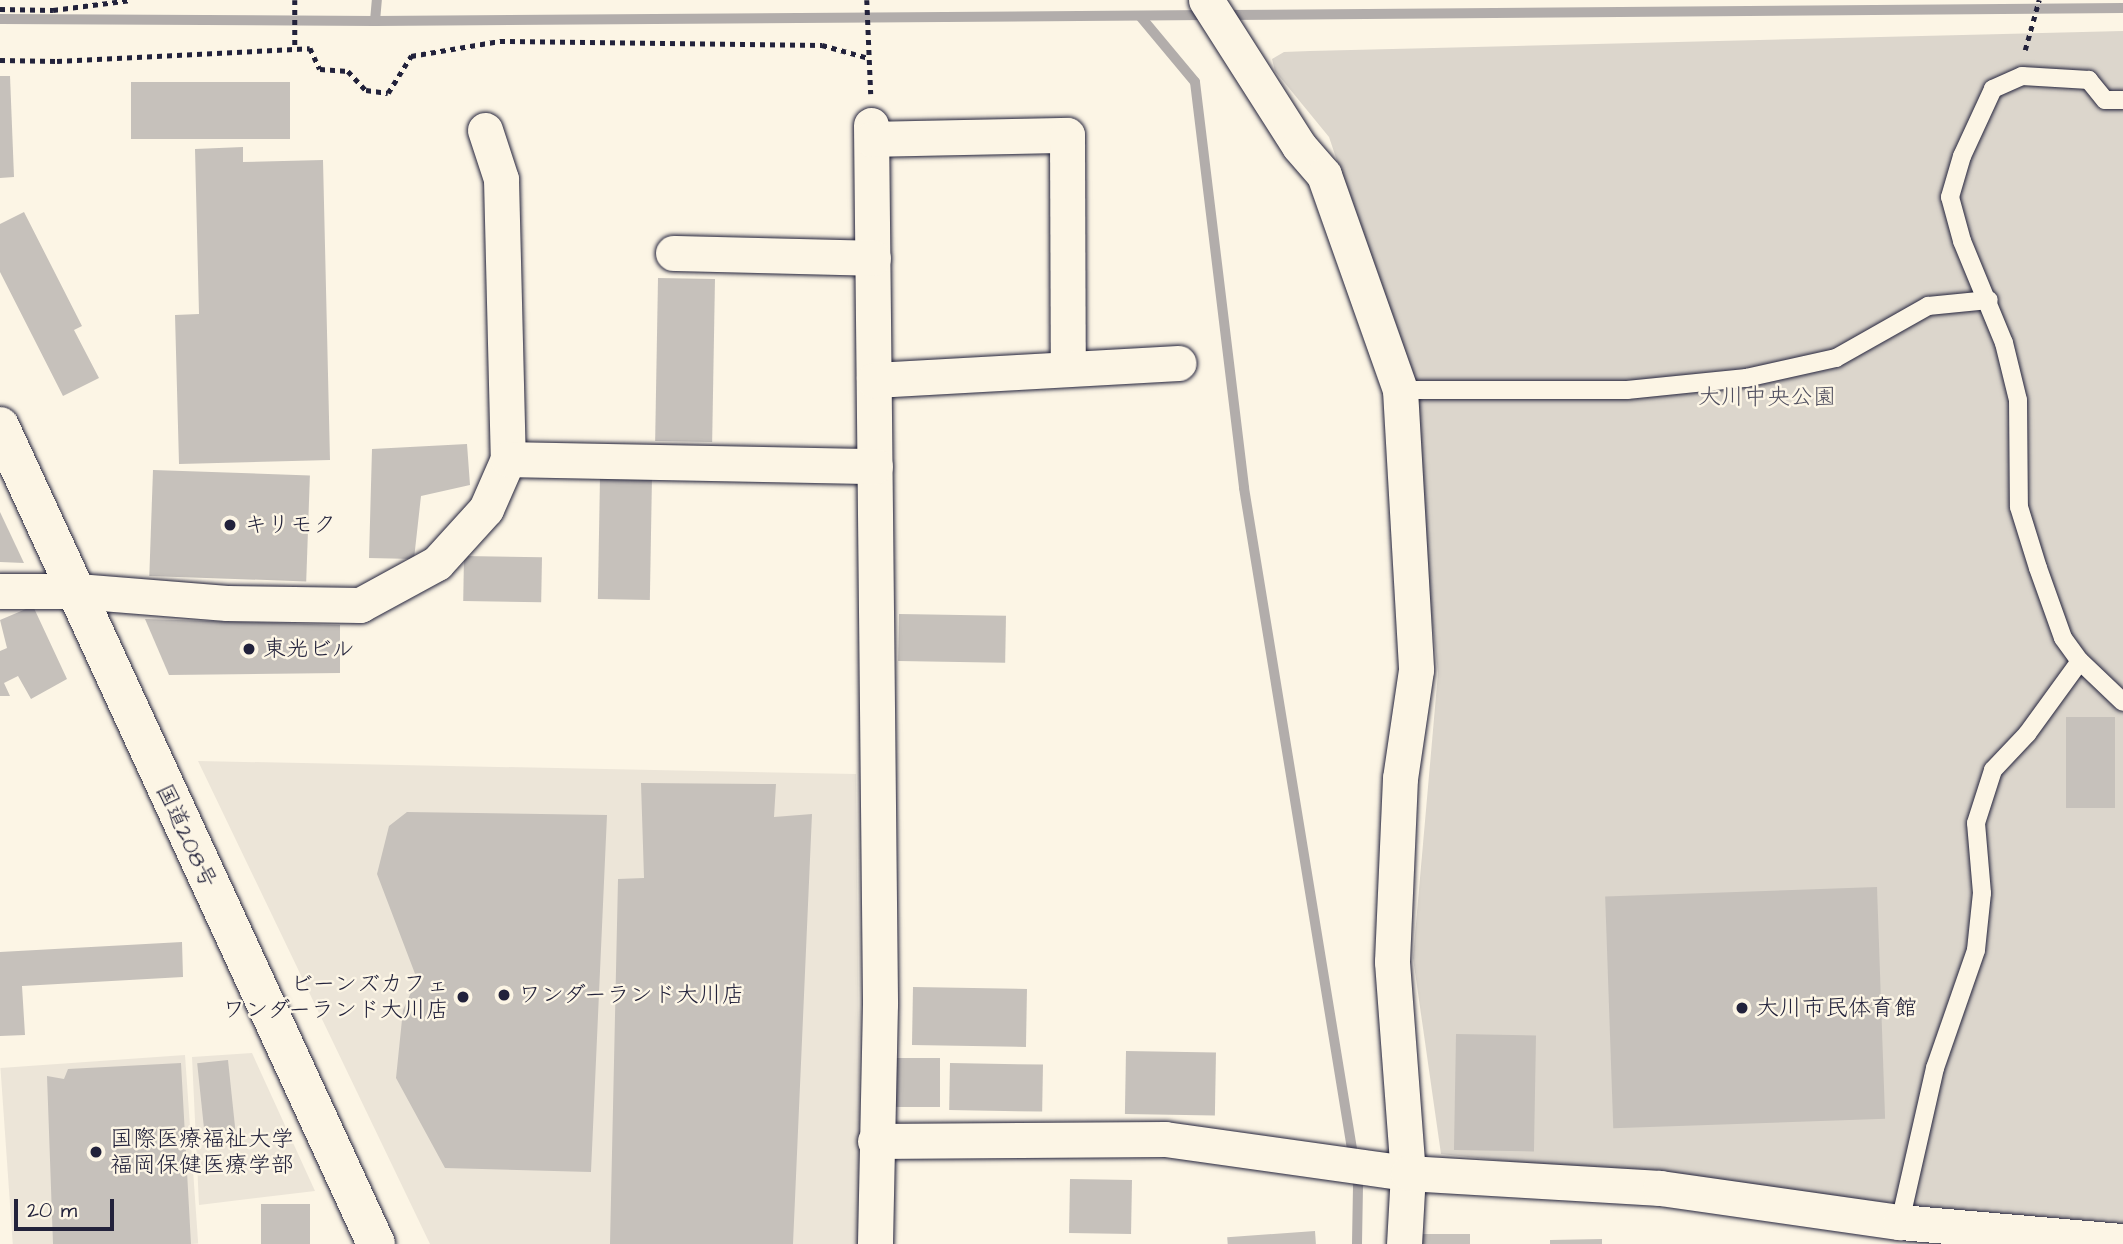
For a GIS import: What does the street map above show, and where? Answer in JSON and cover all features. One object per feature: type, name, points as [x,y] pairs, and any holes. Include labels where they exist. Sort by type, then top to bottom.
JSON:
[{"type":"highway","name":"国道208号","points":[[0,426],[77,591],[191,850],[376,1244]]},
{"type":"street","points":[[1206,0],[1299,146],[1324,175],[1400,390],[1416,670],[1400,778],[1392,962],[1392,1171],[1404,1244]]},
{"type":"street","points":[[0,591],[77,591],[227,603],[360,605],[437,563],[486,509],[508,459],[501,179],[485,130]]},
{"type":"street","points":[[875,1244],[875,1141],[880,1004],[872,132],[1066,135],[1068,369]]},
{"type":"street","points":[[673,253],[873,258]]},
{"type":"street","points":[[874,380],[1179,363]]},
{"type":"street","points":[[508,459],[875,466]]},
{"type":"street","points":[[875,1141],[1165,1139],[1331,1165],[1660,1188],[1893,1233],[2123,1241]]},
{"type":"lane","points":[[2123,100],[2105,100],[2089,80],[2022,76],[1993,89],[1962,156],[1950,197],[1962,241],[1989,300],[2018,400],[2019,508],[2063,638],[2080,661],[2123,702]]},
{"type":"lane","points":[[1400,390],[1627,390],[1746,378],[1836,358],[1928,306],[1989,300]]},
{"type":"lane","points":[[1893,1233],[1936,1068],[1976,950],[1982,893],[1976,823],[1993,770],[2028,734],[2080,661]]},
{"type":"path","points":[[0,9],[53,10],[131,0]]},
{"type":"path","points":[[295,0],[295,48]]},
{"type":"path","points":[[867,0],[872,132]]},
{"type":"path","points":[[2028,32],[2039,0]]},
{"type":"path","points":[[0,60],[57,61],[310,48],[320,69],[348,71],[366,90],[388,93],[411,56],[500,41],[822,45],[869,58]]},
{"type":"shaded area","points":[[198,761],[856,774],[861,1244],[430,1244]]},
{"type":"shaded area","points":[[252,1053],[315,1191],[199,1205],[192,1057]]},
{"type":"shaded area","name":"国際医療福祉大学 福岡保健医療学部","points":[[185,1055],[198,1244],[13,1244],[0,1068]]},
{"type":"green space","name":"大川中央公園","points":[[2123,31],[2123,1228],[1441,1154],[1413,958],[1438,673],[1403,356],[1329,137],[1275,71],[1272,59],[1284,52],[1310,51]]},
{"type":"building","points":[[0,76],[10,76],[14,177],[0,178]]},
{"type":"building","points":[[131,82],[290,82],[290,139],[131,139]]},
{"type":"building","points":[[243,147],[243,162],[323,160],[330,460],[179,464],[175,315],[199,314],[195,149]]},
{"type":"building","points":[[24,212],[82,326],[74,330],[99,378],[63,396],[0,272],[0,224]]},
{"type":"building","points":[[658,278],[715,279],[712,442],[655,441]]},
{"type":"building","points":[[467,444],[470,485],[421,496],[414,559],[369,558],[372,449]]},
{"type":"building","name":"キリモク","points":[[153,470],[310,475],[306,581],[149,576]]},
{"type":"building","points":[[600,476],[652,477],[650,600],[598,599]]},
{"type":"building","points":[[0,512],[24,563],[0,562]]},
{"type":"building","points":[[464,556],[542,557],[541,602],[463,601]]},
{"type":"building","points":[[33,606],[67,679],[31,699],[18,676],[4,683],[10,696],[0,696],[0,651],[7,648],[0,620]]},
{"type":"building","points":[[899,614],[1006,616],[1005,663],[898,661]]},
{"type":"building","name":"東光ビル","points":[[145,619],[340,625],[340,673],[169,675]]},
{"type":"building","points":[[2066,717],[2115,717],[2115,808],[2066,808]]},
{"type":"building","points":[[641,783],[776,784],[774,817],[812,814],[793,1244],[610,1244],[618,879],[644,878]]},
{"type":"building","name":"ワンダーランド大川店","points":[[407,812],[607,815],[591,1172],[445,1168],[396,1078],[403,1010],[417,979],[377,874],[389,826]]},
{"type":"building","name":"大川市民体育館","points":[[1877,887],[1885,1119],[1613,1128],[1605,896]]},
{"type":"building","points":[[182,942],[183,977],[22,986],[25,1035],[0,1036],[0,952]]},
{"type":"building","points":[[913,987],[1027,989],[1026,1047],[912,1045]]},
{"type":"building","points":[[1456,1034],[1536,1035],[1534,1151],[1454,1150]]},
{"type":"building","points":[[1126,1051],[1216,1053],[1215,1116],[1125,1114]]},
{"type":"building","points":[[891,1058],[940,1058],[940,1107],[891,1107]]},
{"type":"building","points":[[228,1060],[236,1132],[205,1135],[197,1063]]},
{"type":"building","name":"国際医療福祉大学 福岡保健医療学部","points":[[181,1063],[191,1244],[53,1244],[47,1076],[64,1079],[68,1069]]},
{"type":"building","points":[[950,1063],[1043,1065],[1042,1112],[949,1110]]},
{"type":"building","points":[[1070,1179],[1132,1180],[1131,1234],[1069,1233]]},
{"type":"building","points":[[261,1204],[310,1204],[310,1244],[261,1244]]},
{"type":"building","points":[[1315,1231],[1316,1244],[1228,1244],[1227,1237]]},
{"type":"building","points":[[1422,1234],[1470,1234],[1470,1244],[1422,1244]]},
{"type":"building","points":[[1602,1239],[1602,1244],[1550,1244],[1550,1240]]},
{"type":"waterway","points":[[375,21],[377,0]]},
{"type":"waterway","points":[[1225,15],[2123,8]]},
{"type":"waterway","points":[[0,19],[375,21],[1207,15]]},
{"type":"waterway","points":[[1140,16],[1195,82],[1244,488],[1358,1186],[1357,1244]]},
{"type":"place","name":"キリモク","points":[[230,525]]},
{"type":"place","name":"東光ビル","points":[[249,649]]},
{"type":"place","name":"ワンダーランド大川店","points":[[504,995]]},
{"type":"place","name":"ビーンズカフェ ワンダーランド大川店","points":[[463,997]]},
{"type":"place","name":"大川市民体育館","points":[[1742,1008]]},
{"type":"place","name":"国際医療福祉大学 福岡保健医療学部","points":[[96,1152]]}]
